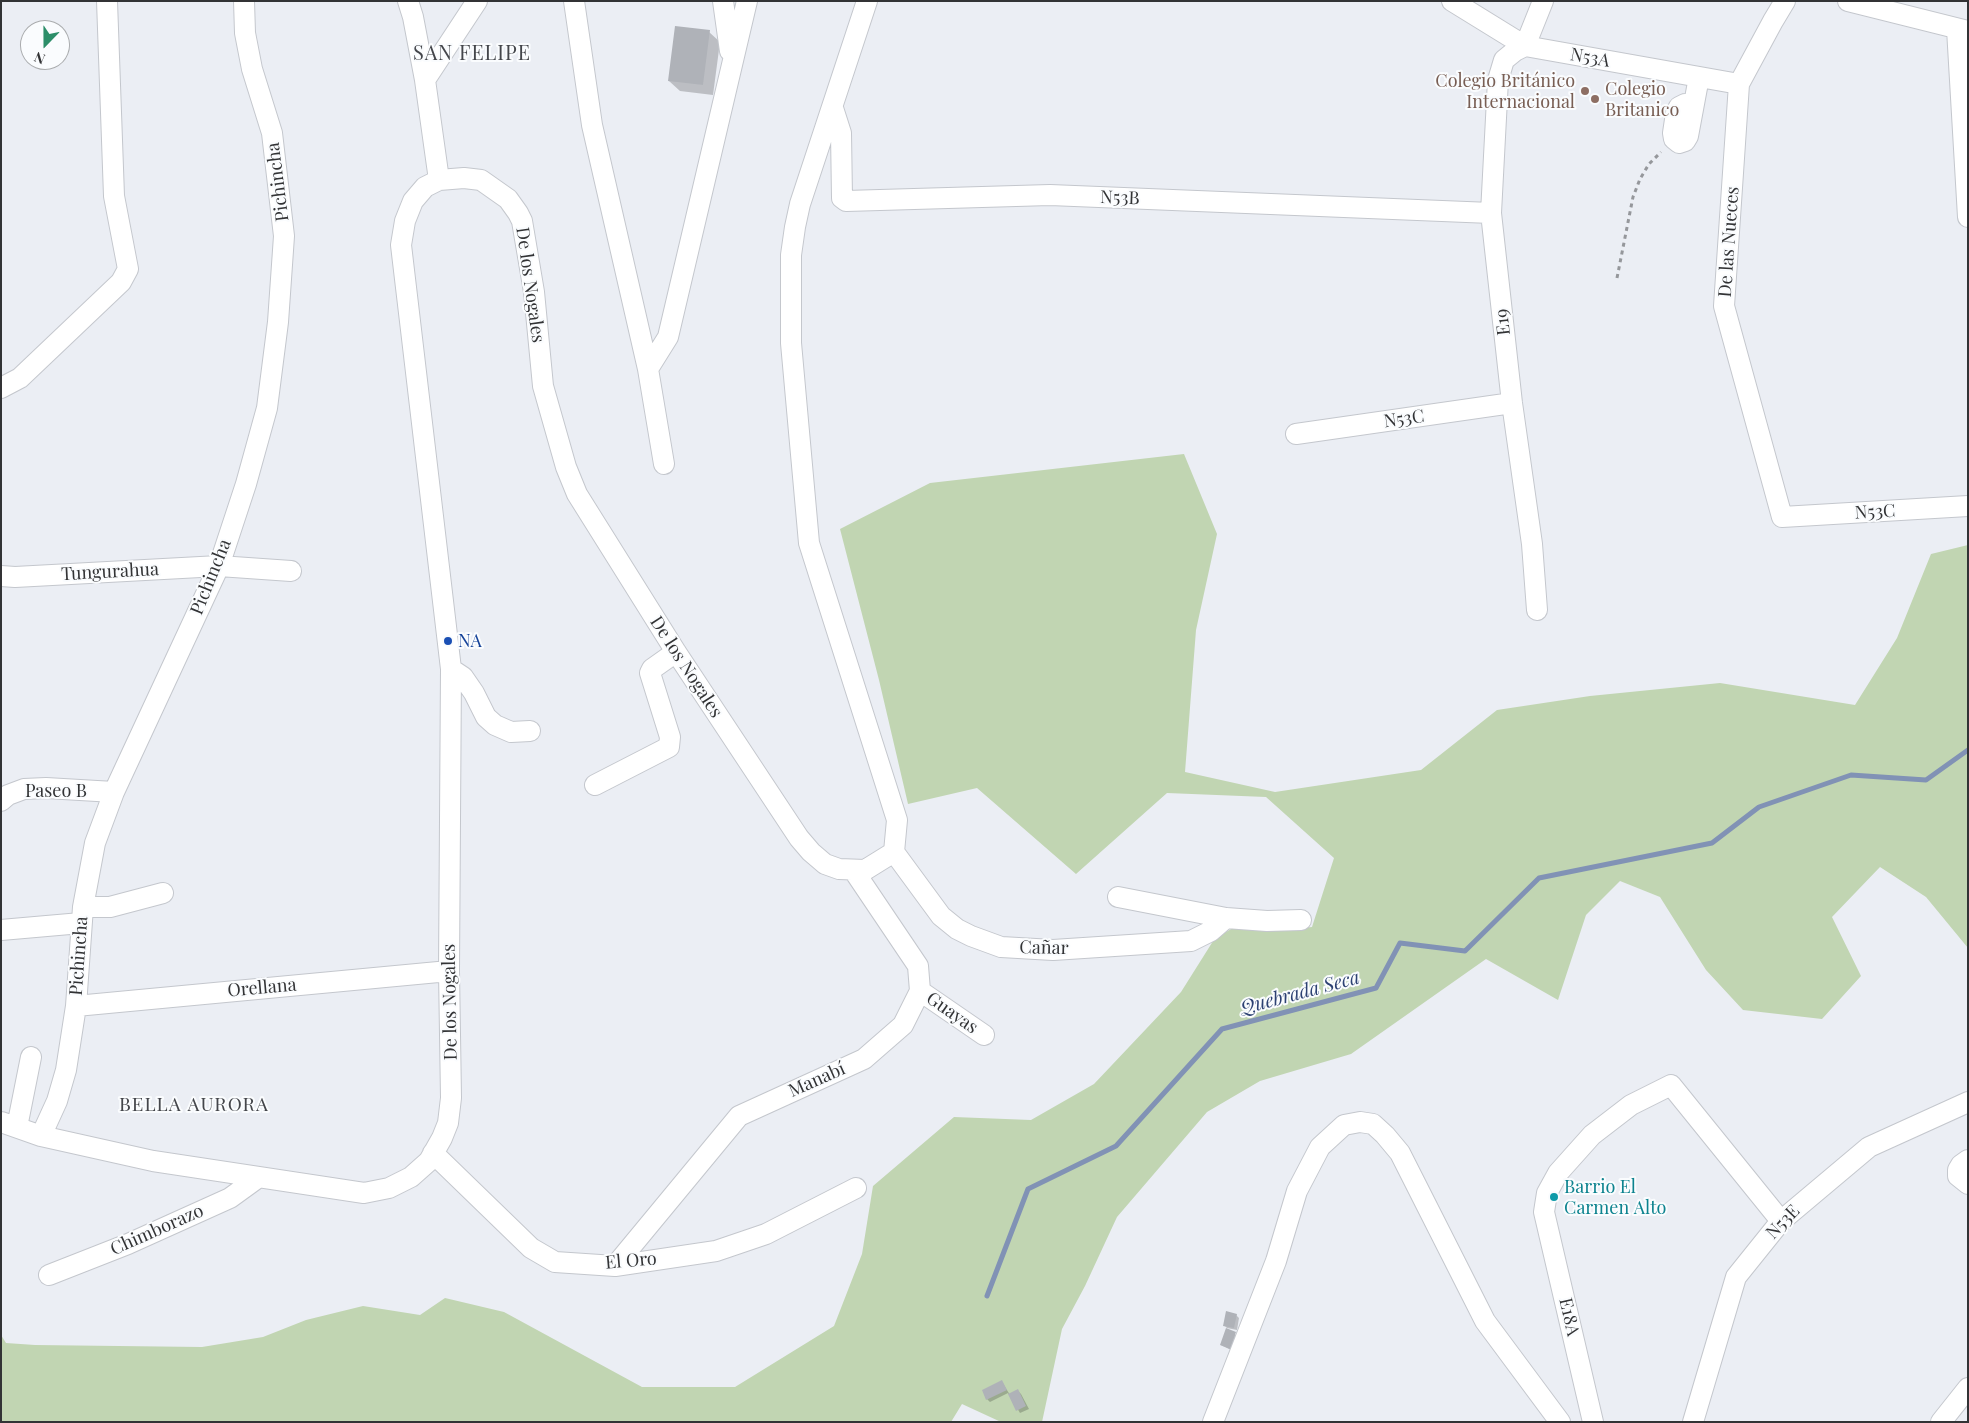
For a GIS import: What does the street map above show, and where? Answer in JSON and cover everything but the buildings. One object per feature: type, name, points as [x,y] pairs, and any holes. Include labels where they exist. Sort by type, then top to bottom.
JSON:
[{"type":"street","points":[[1,388],[20,378],[121,282],[128,269],[114,196],[107,1]]},
{"type":"street","name":"Pichincha","points":[[42,1136],[57,1101],[66,1070],[76,1006],[82,915],[96,842],[114,792],[219,566],[246,484],[267,408],[278,322],[284,236],[272,133],[252,69],[245,33],[244,1]]},
{"type":"street","points":[[408,1],[425,80],[439,180]]},
{"type":"street","points":[[425,80],[477,1]]},
{"type":"street","points":[[574,1],[592,125],[648,368],[664,464]]},
{"type":"street","points":[[722,1],[732,64]]},
{"type":"street","points":[[648,368],[668,337],[747,1]]},
{"type":"street","points":[[867,1],[800,204],[791,254],[792,343],[809,543],[896,820],[894,852],[865,870],[854,871],[918,966],[920,991]]},
{"type":"street","name":"N53A","points":[[1452,1],[1525,46],[1740,84]]},
{"type":"street","points":[[1525,46],[1543,1]]},
{"type":"street","name":"De las Nueces","points":[[1782,517],[1724,306],[1740,84],[1785,1]]},
{"type":"street","points":[[1848,1],[1962,30],[1968,217]]},
{"type":"street","name":"E19","points":[[1525,46],[1504,60],[1498,80],[1490,213],[1512,403],[1532,544],[1536,610]]},
{"type":"street","points":[[1674,139],[1679,143],[1685,141],[1688,136],[1699,77]]},
{"type":"street","name":"N53B","points":[[833,108],[842,133],[842,198],[846,201],[1050,195],[1490,213]]},
{"type":"street","name":"De los Nogales","points":[[9,1124],[42,1136],[153,1161],[354,1192],[378,1191],[389,1188],[411,1177],[430,1161],[442,1138],[448,1123],[451,1098],[449,971],[451,669],[401,245],[405,221],[413,202],[425,187],[439,180],[464,178],[481,180],[508,199],[518,213],[522,221],[534,292],[543,386],[566,467],[576,494],[676,652],[799,838],[825,864],[839,869],[854,871]]},
{"type":"street","name":"N53C","points":[[1296,434],[1512,403]]},
{"type":"street","name":"N53C","points":[[1782,517],[1968,506]]},
{"type":"street","name":"Tungurahua","points":[[1,576],[15,577],[219,566],[291,571]]},
{"type":"street","points":[[595,785],[669,746],[670,737],[650,673],[676,652]]},
{"type":"street","points":[[451,669],[463,677],[474,693],[486,717],[495,725],[511,732],[530,732]]},
{"type":"street","name":"Paseo B","points":[[1,801],[8,795],[24,789],[46,788],[114,792]]},
{"type":"street","name":"Cañar","points":[[894,852],[942,916],[957,929],[1001,947],[1053,950],[1191,940],[1211,931],[1226,918]]},
{"type":"street","points":[[1,930],[82,915],[163,893]]},
{"type":"street","points":[[1118,897],[1226,918],[1267,921],[1301,920]]},
{"type":"street","name":"Orellana","points":[[76,1006],[449,971]]},
{"type":"street","name":"Guayas","points":[[920,991],[984,1035]]},
{"type":"street","name":"Manabí","points":[[615,1266],[739,1116],[864,1059],[902,1025],[920,991]]},
{"type":"street","points":[[9,1124],[31,1057]]},
{"type":"street","name":"E18A","points":[[1593,1422],[1544,1212],[1547,1193],[1558,1173],[1592,1135],[1631,1105],[1668,1085],[1672,1087],[1781,1220]]},
{"type":"street","name":"N53E","points":[[1693,1422],[1736,1277],[1781,1220],[1869,1147],[1968,1102]]},
{"type":"street","points":[[1217,1418],[1276,1261],[1297,1191],[1320,1147],[1344,1125],[1360,1122],[1373,1124],[1400,1153],[1485,1321],[1560,1422]]},
{"type":"street","name":"El Oro","points":[[433,1153],[531,1248],[555,1262],[615,1266],[716,1251],[766,1234],[856,1188]]},
{"type":"street","points":[[1968,1160],[1961,1165],[1958,1170],[1958,1176],[1968,1184]]},
{"type":"street","name":"Chimborazo","points":[[49,1275],[128,1244],[230,1198],[260,1177]]},
{"type":"street","points":[[1941,1422],[1968,1388]]},
{"type":"path","points":[[1617,278],[1633,197],[1640,179],[1649,164],[1674,139]]},
{"type":"green space","points":[[1184,454],[1217,534],[1196,630],[1185,772],[1275,792],[1421,770],[1497,710],[1590,696],[1720,683],[1855,705],[1897,638],[1931,554],[1968,545],[1968,948],[1926,897],[1880,867],[1832,917],[1861,976],[1822,1019],[1743,1010],[1706,970],[1660,897],[1620,881],[1586,915],[1558,1000],[1486,959],[1351,1054],[1260,1081],[1207,1112],[1117,1217],[1085,1286],[1062,1329],[1042,1422],[1001,1422],[962,1404],[951,1422],[1,1422],[1,1335],[6,1343],[35,1345],[202,1347],[263,1337],[306,1320],[363,1306],[420,1315],[445,1298],[504,1312],[642,1387],[735,1387],[834,1326],[862,1254],[873,1186],[954,1117],[1031,1120],[1094,1084],[1181,992],[1215,938],[1242,923],[1272,931],[1312,927],[1334,858],[1266,797],[1167,793],[1076,874],[977,788],[908,804],[879,680],[840,529],[930,483]]},
{"type":"waterway","name":"Quebrada Seca","points":[[987,1296],[1028,1189],[1116,1146],[1222,1029],[1376,988],[1400,943],[1465,951],[1539,878],[1712,843],[1759,807],[1851,775],[1926,780],[1968,750]]},
{"type":"place","name":"Colegio Británico Internacional","points":[[1585,91]]},
{"type":"place","name":"Colegio Britanico","points":[[1595,99]]},
{"type":"place","name":"NA","points":[[448,641]]},
{"type":"place","name":"Barrio El Carmen Alto","points":[[1554,1197]]},
{"type":"district","name":"SAN FELIPE","points":[[472,54]]},
{"type":"district","name":"BELLA AURORA","points":[[194,1105]]}]
